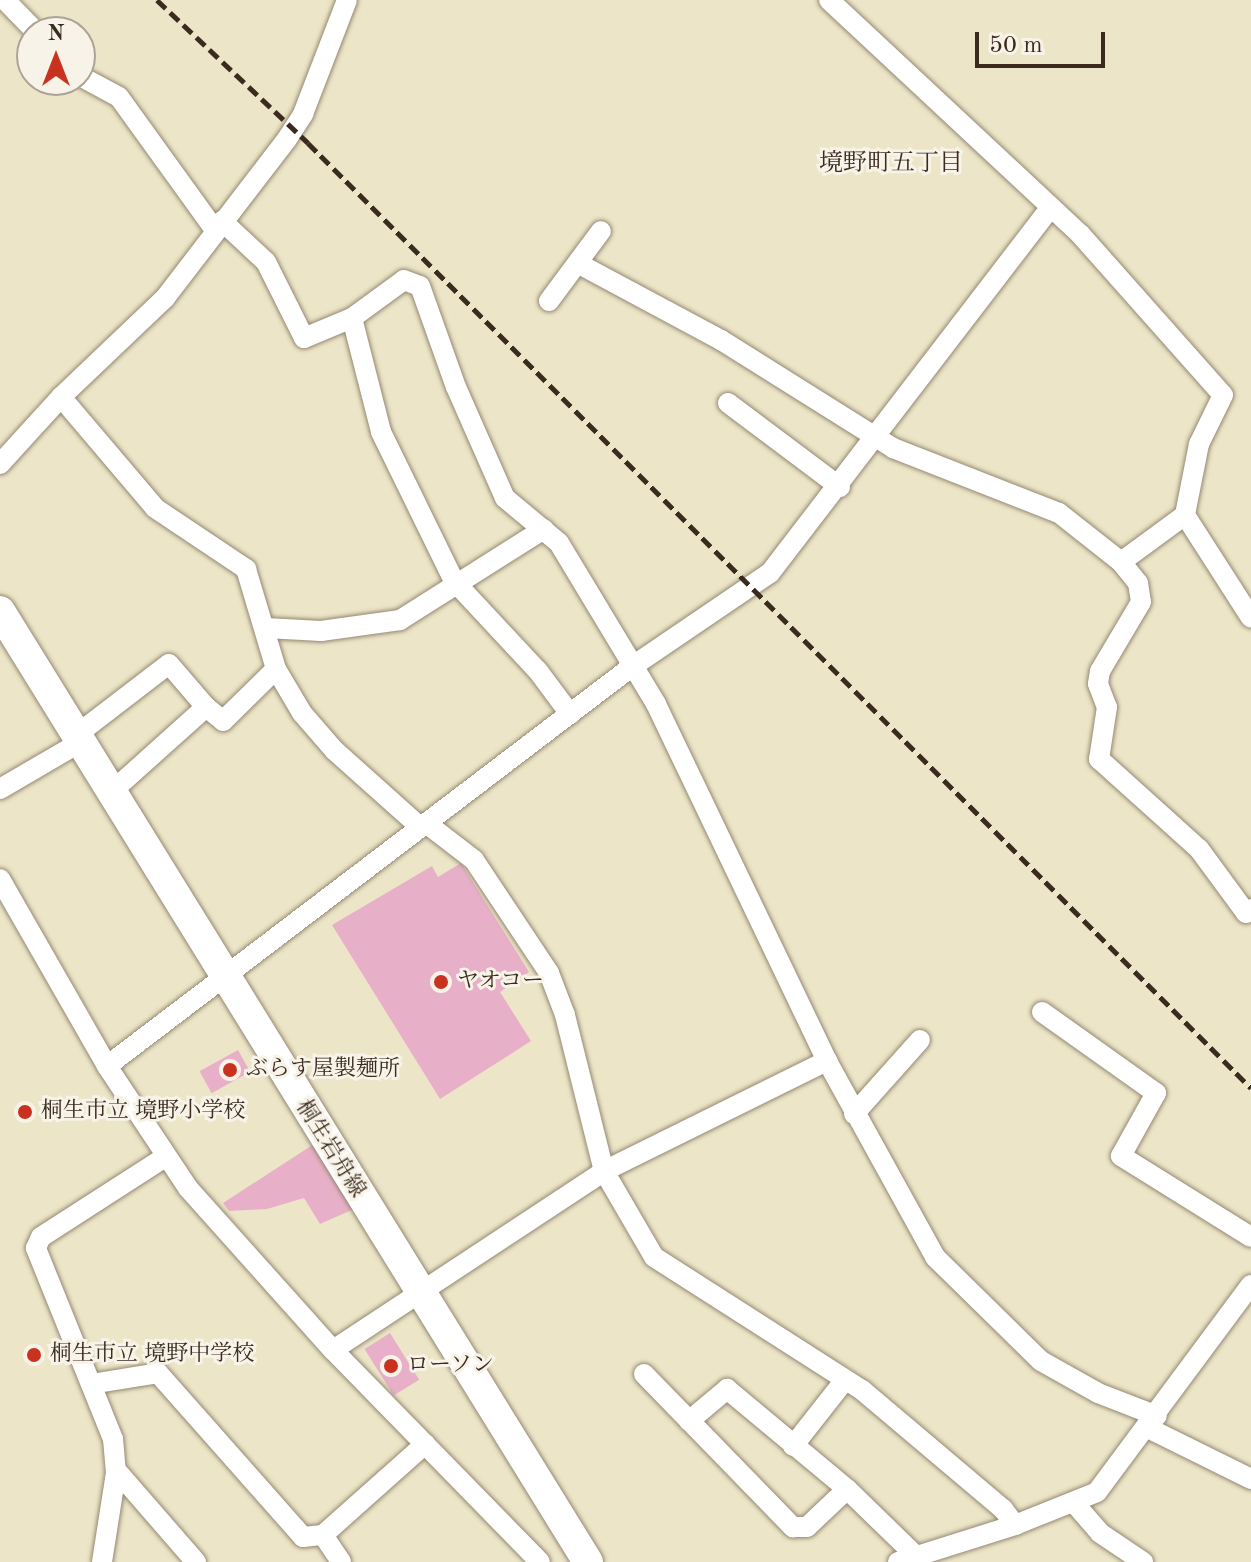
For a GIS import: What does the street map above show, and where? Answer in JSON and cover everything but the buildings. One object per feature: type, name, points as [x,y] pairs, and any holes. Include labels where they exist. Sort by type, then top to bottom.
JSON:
[{"type":"main road","name":"桐生岩舟線","points":[[0,611],[418,1292],[588,1562]]},
{"type":"street","points":[[5,0],[20,16]]},
{"type":"street","points":[[0,464],[61,397],[165,298],[303,114],[347,0]]},
{"type":"street","points":[[829,0],[1051,207],[1142,298],[1223,395],[1196,453],[1185,515],[1251,618]]},
{"type":"street","points":[[96,85],[119,97],[219,225],[266,262],[304,338],[352,318],[404,280],[420,286],[456,387],[505,498],[544,529],[572,562],[630,668],[656,704],[827,1061],[935,1257],[1041,1361],[1251,1479]]},
{"type":"street","points":[[107,1066],[630,668],[770,573],[877,439],[1051,207]]},
{"type":"street","points":[[549,301],[581,265],[601,231]]},
{"type":"street","points":[[581,265],[721,340],[877,439],[1059,513],[1121,562],[1138,583],[1141,602],[1100,671],[1098,684],[1107,707],[1099,759],[1199,849],[1246,913],[1251,909]]},
{"type":"street","points":[[352,318],[381,432],[454,581],[538,671],[570,714]]},
{"type":"street","points":[[61,397],[155,508],[246,569],[276,669],[302,713],[334,750],[423,825],[474,860],[549,973],[565,1015],[604,1171],[654,1257],[845,1380],[1003,1509],[1015,1525]]},
{"type":"street","points":[[728,403],[840,487]]},
{"type":"street","points":[[1121,562],[1185,515]]},
{"type":"street","points":[[266,628],[321,631],[400,620],[454,581],[544,529]]},
{"type":"street","points":[[0,789],[77,740],[169,664],[206,707],[223,721],[276,669]]},
{"type":"street","points":[[110,793],[206,707]]},
{"type":"street","points":[[0,879],[107,1066],[165,1157],[333,1350],[540,1562]]},
{"type":"street","points":[[1042,1012],[1156,1093],[1121,1156],[1251,1237]]},
{"type":"street","points":[[854,1114],[920,1040]]},
{"type":"street","points":[[333,1350],[604,1171],[827,1061]]},
{"type":"street","points":[[102,1562],[116,1470],[113,1439],[36,1248],[41,1237],[165,1157]]},
{"type":"street","points":[[689,1421],[727,1389],[847,1489],[907,1559],[1075,1504],[1097,1492],[1251,1285]]},
{"type":"street","points":[[91,1384],[158,1373],[303,1537],[323,1535],[425,1444]]},
{"type":"street","points":[[644,1374],[799,1529],[847,1489]]},
{"type":"street","points":[[793,1446],[845,1380]]},
{"type":"street","points":[[116,1470],[196,1562]]},
{"type":"street","points":[[1075,1504],[1100,1533],[1143,1562]]},
{"type":"street","points":[[323,1535],[341,1562]]},
{"type":"railway","points":[[157,0],[308,143],[1251,1088]]},
{"type":"place","name":"ヤオコー","points":[[441,982]]},
{"type":"place","name":"ぶらす屋製麺所","points":[[230,1070]]},
{"type":"place","name":"桐生市立 境野小学校","points":[[25,1112]]},
{"type":"place","name":"桐生市立 境野中学校","points":[[34,1355]]},
{"type":"place","name":"ローソン","points":[[391,1366]]},
{"type":"district","name":"境野町五丁目","points":[[891,165]]}]
